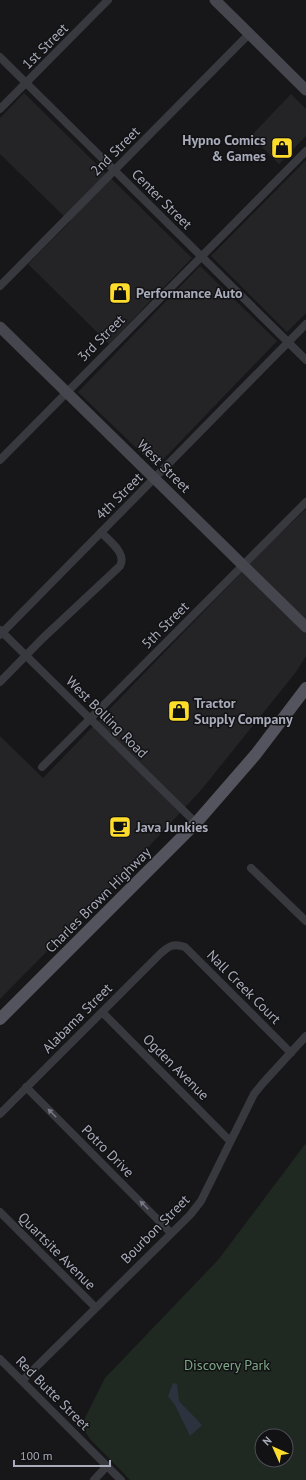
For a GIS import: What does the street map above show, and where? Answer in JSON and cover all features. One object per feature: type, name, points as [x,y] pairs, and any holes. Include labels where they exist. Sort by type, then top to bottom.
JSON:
[{"type":"main road","name":"Charles Brown Highway","points":[[0,1019],[196,823],[256,754],[306,688]]},
{"type":"street","name":"1st Street","points":[[0,109],[108,0]]},
{"type":"street","points":[[215,0],[306,90]]},
{"type":"street","name":"2nd Street","points":[[0,286],[249,34]]},
{"type":"street","name":"Center Street","points":[[0,58],[306,360]]},
{"type":"street","name":"3rd Street","points":[[0,460],[306,151]]},
{"type":"street","name":"4th Street","points":[[1,632],[306,324]]},
{"type":"street","name":"West Street","points":[[0,327],[306,628]]},
{"type":"street","name":"5th Street","points":[[42,767],[306,502]]},
{"type":"street","points":[[0,682],[43,638],[120,566],[122,556],[118,549],[101,532]]},
{"type":"street","name":"West Bolling Road","points":[[1,632],[196,823]]},
{"type":"street","points":[[251,868],[306,921]]},
{"type":"street","name":"Alabama Street","points":[[0,1114],[160,954],[168,947],[175,944]]},
{"type":"street","name":"Nall Creek Court","points":[[175,944],[186,947],[291,1053]]},
{"type":"street","name":"Ogden Avenue","points":[[102,1012],[230,1141]]},
{"type":"street","name":"Bourbon Street","points":[[22,1381],[95,1307],[190,1215],[201,1201],[254,1094],[306,1036]]},
{"type":"street","name":"Potro Drive","points":[[26,1088],[171,1233]]},
{"type":"street","name":"Quartsite Avenue","points":[[0,1212],[95,1307]]},
{"type":"street","name":"Red Butte Street","points":[[0,1359],[121,1480]]},
{"type":"street","points":[[94,1480],[107,1466]]},
{"type":"shaded area","points":[[24,93],[192,258],[109,344],[28,264],[70,222],[0,154],[0,118]]},
{"type":"shaded area","points":[[291,94],[306,109],[306,136],[279,164],[251,136]]},
{"type":"shaded area","points":[[306,160],[306,313],[287,332],[211,256]]},
{"type":"shaded area","points":[[200,266],[277,341],[156,467],[78,392]]},
{"type":"shaded area","points":[[306,509],[306,656],[296,672],[202,789],[130,867],[0,999],[0,736],[43,778],[267,546]]},
{"type":"shaded area","points":[[173,1383],[177,1384],[179,1401],[202,1425],[190,1436],[175,1405],[168,1396]]},
{"type":"green space","name":"Discovery Park","points":[[306,1143],[306,1480],[130,1480],[90,1439],[81,1426],[105,1378],[218,1260]]},
{"type":"place","name":"Hypno Comics & Games","points":[[282,148]]},
{"type":"place","name":"Performance Auto","points":[[120,293]]},
{"type":"place","name":"Tractor Supply Company","points":[[179,711]]},
{"type":"place","name":"Java Junkies","points":[[120,827]]}]
